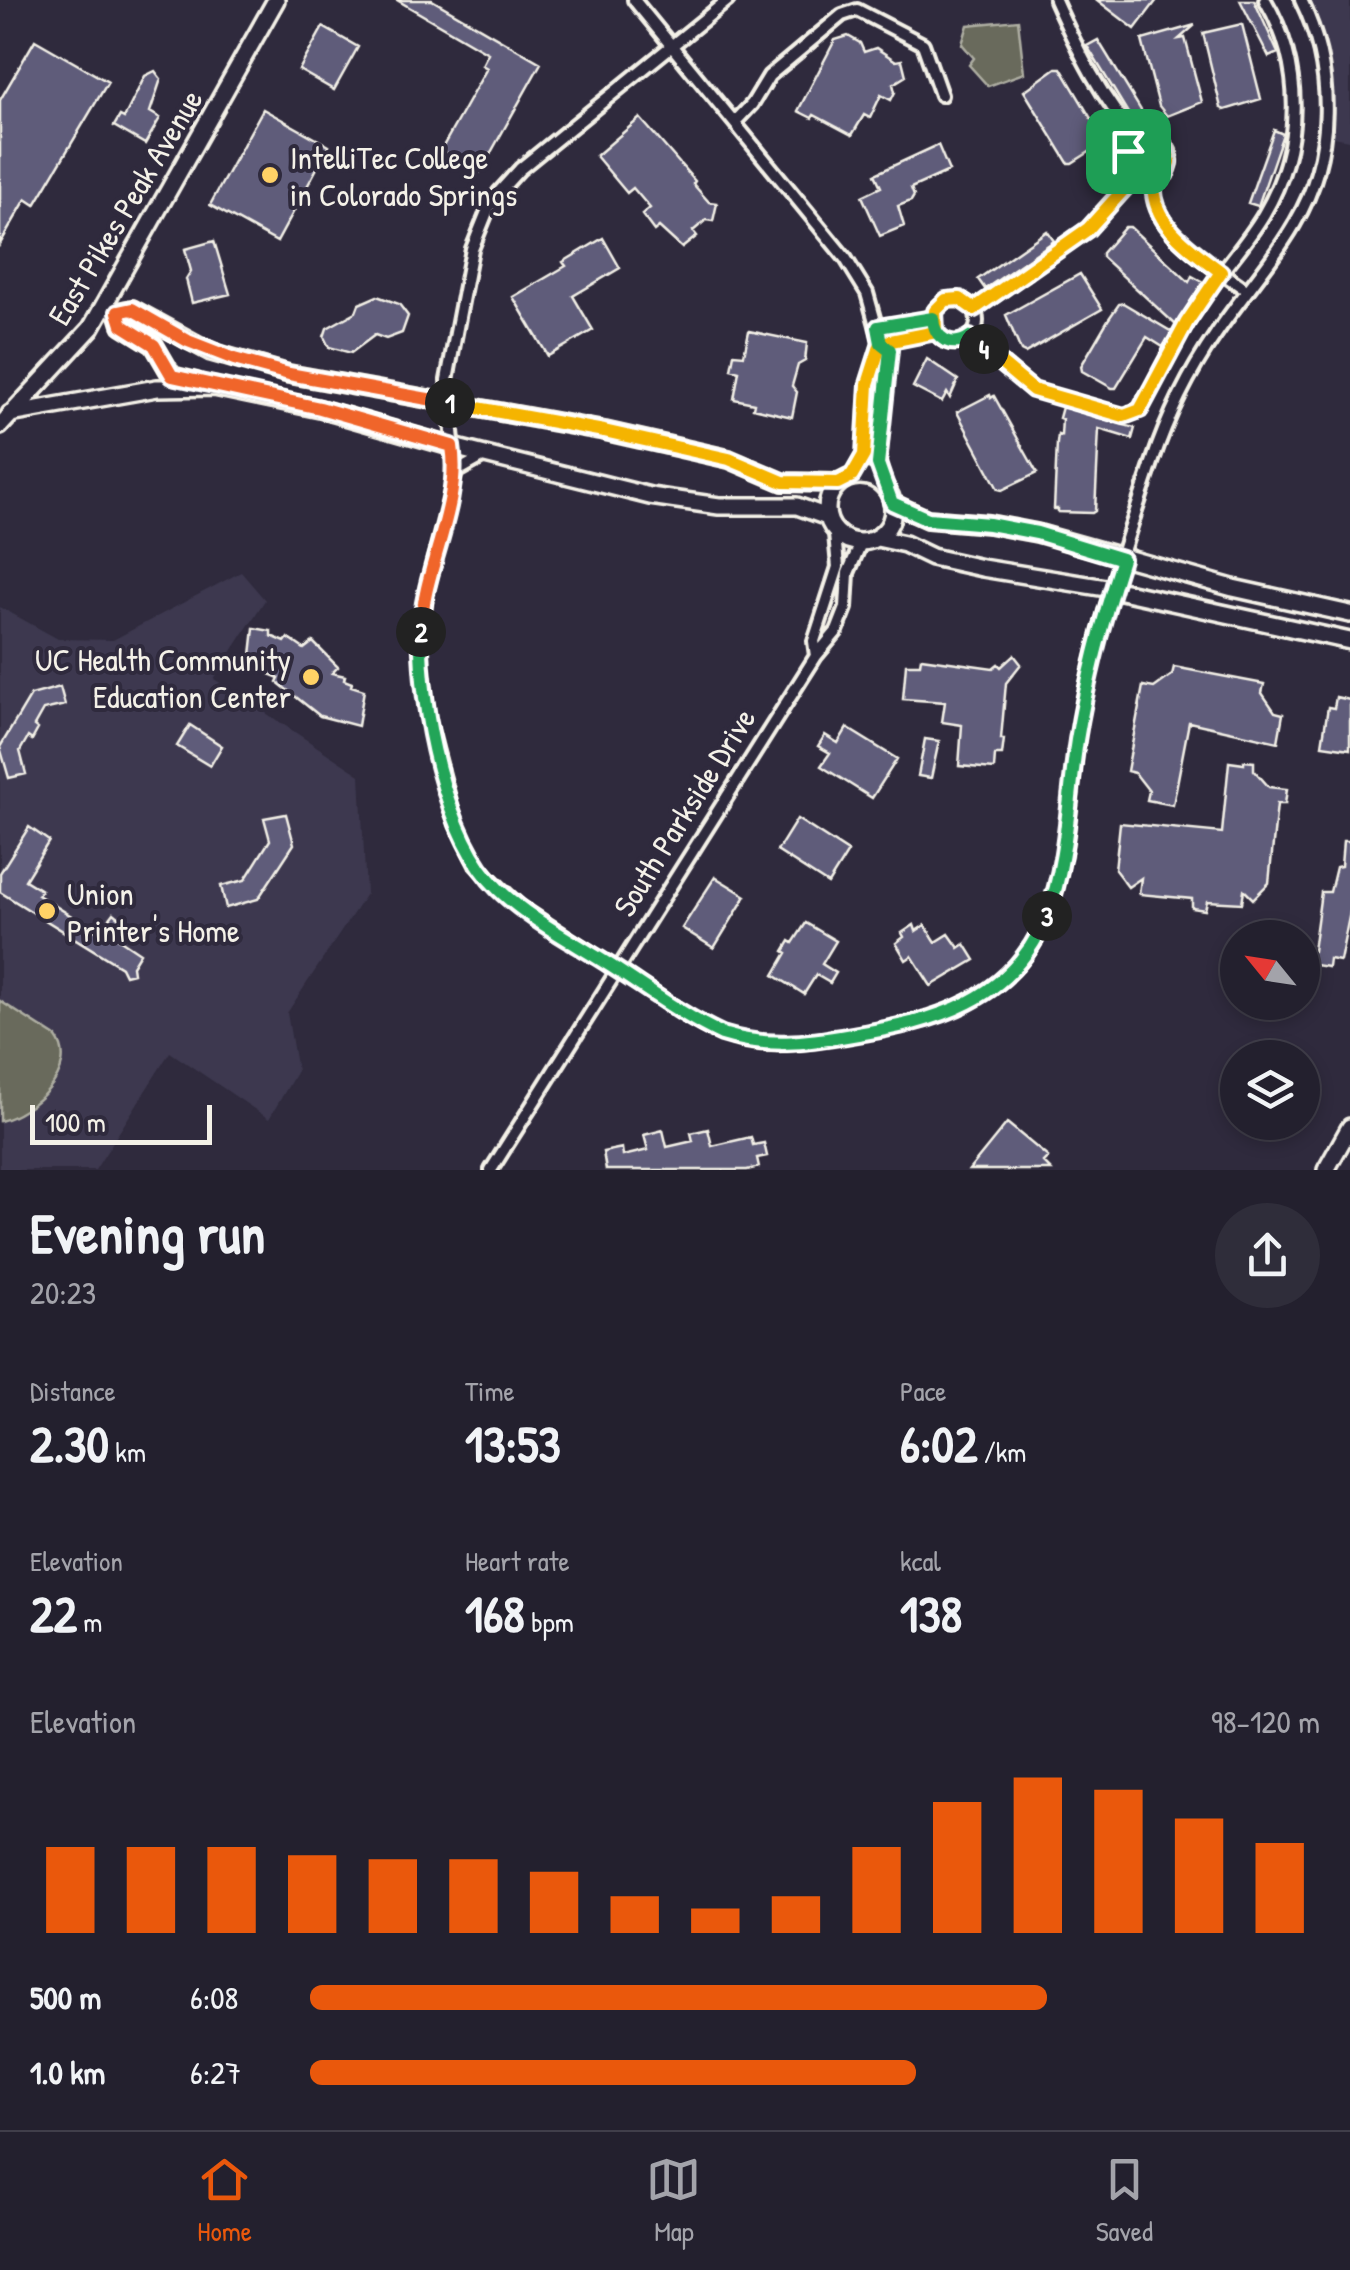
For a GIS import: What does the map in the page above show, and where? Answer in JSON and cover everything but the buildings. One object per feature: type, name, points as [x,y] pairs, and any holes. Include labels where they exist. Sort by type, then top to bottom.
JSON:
[{"type":"main road","name":"East Pikes Peak Avenue","points":[[5,420],[111,308],[276,0]]},
{"type":"main road","points":[[111,308],[122,325],[154,345],[172,376],[320,408],[650,496],[720,506],[797,506],[827,517]]},
{"type":"main road","points":[[111,308],[132,309],[211,352],[289,374],[604,431],[729,459],[783,482],[868,477],[883,485],[892,503],[928,519],[1037,533],[1122,559],[1350,614]]},
{"type":"main road","points":[[5,420],[157,388],[214,386]]},
{"type":"main road","points":[[845,480],[830,495],[827,517],[836,534],[904,544],[932,556],[982,568],[1112,589],[1350,641]]},
{"type":"main road","name":"South Parkside Drive","points":[[869,541],[887,530],[892,503]]},
{"type":"main road","points":[[1326,1170],[1350,1127]]},
{"type":"street","points":[[634,0],[846,259],[867,294],[881,343],[868,384],[864,455],[845,480]]},
{"type":"street","points":[[728,0],[520,169],[498,192],[482,220],[472,249],[447,380],[456,472],[426,587],[420,646],[428,718],[456,824],[476,865],[506,897],[722,1034],[754,1043],[789,1046],[928,1020],[962,1006],[1000,982],[1032,945],[1053,900],[1082,709],[1112,589],[1152,462],[1196,366],[1296,222],[1310,192],[1327,111],[1316,40],[1301,0]]},
{"type":"street","points":[[1055,0],[1106,97],[1139,140]]},
{"type":"street","points":[[970,337],[1033,390],[1124,416],[1140,410],[1187,322],[1271,201],[1293,130],[1288,52],[1265,0]]},
{"type":"street","points":[[735,122],[769,76],[842,15],[856,10],[923,44],[942,95]]},
{"type":"street","points":[[1139,140],[1158,140],[1170,155],[1166,174],[1154,181],[1135,177],[1128,151],[1139,140]]},
{"type":"street","points":[[974,309],[1088,229],[1135,177]]},
{"type":"street","points":[[1154,181],[1152,196],[1166,224],[1246,290]]},
{"type":"street","points":[[954,298],[974,309],[977,322],[970,337],[947,342],[936,332],[933,318],[940,305],[954,298]]},
{"type":"street","points":[[878,327],[933,318]]},
{"type":"street","points":[[881,343],[936,332]]},
{"type":"street","points":[[881,343],[890,350],[878,459],[883,485]]},
{"type":"street","points":[[456,472],[486,455]]},
{"type":"street","points":[[816,656],[814,641],[838,567],[836,534]]},
{"type":"street","name":"South Parkside Drive","points":[[490,1170],[816,656],[837,631],[846,608],[848,573],[869,541]]},
{"type":"shaded area","points":[[1310,0],[1350,0],[1350,140],[1333,137],[1333,69]]},
{"type":"shaded area","points":[[241,572],[265,600],[214,679],[360,775],[366,894],[287,1013],[297,1071],[269,1119],[170,1052],[95,1170],[0,1170],[0,607],[58,639],[113,640]]},
{"type":"green space","points":[[1018,20],[1024,73],[988,86],[969,65],[974,58],[962,44],[968,25]]},
{"type":"green space","points":[[0,1001],[56,1037],[62,1063],[49,1089],[25,1110],[0,1121]]},
{"type":"place","name":"IntelliTec College in Colorado Springs","points":[[270,175]]},
{"type":"place","name":"UC Health Community Education Center","points":[[311,677]]},
{"type":"place","name":"Union Printer's Home","points":[[47,911]]},
{"type":"route","points":[[1128,151],[1127,165],[1135,177],[1088,229],[974,309],[960,299],[946,300],[935,311],[936,332],[881,343],[868,384],[864,455],[852,476],[838,483],[783,482],[729,459],[604,431],[289,374],[211,352],[132,309],[118,312],[122,325],[154,345],[172,376],[320,408],[452,446],[456,472],[426,587],[421,620],[421,672],[428,718],[456,824],[468,852],[496,887],[518,906],[706,1027],[754,1043],[789,1046],[907,1026],[962,1006],[1013,970],[1040,932],[1053,900],[1082,709],[1122,559],[1037,533],[928,519],[892,503],[878,464],[890,350],[881,343],[878,327],[933,318],[936,332],[940,338],[956,343],[970,337],[1011,375],[1046,396],[1124,416],[1140,410],[1187,322],[1221,272],[1166,224],[1152,196],[1154,181],[1169,168],[1168,149],[1158,140],[1145,138],[1128,151]]}]
